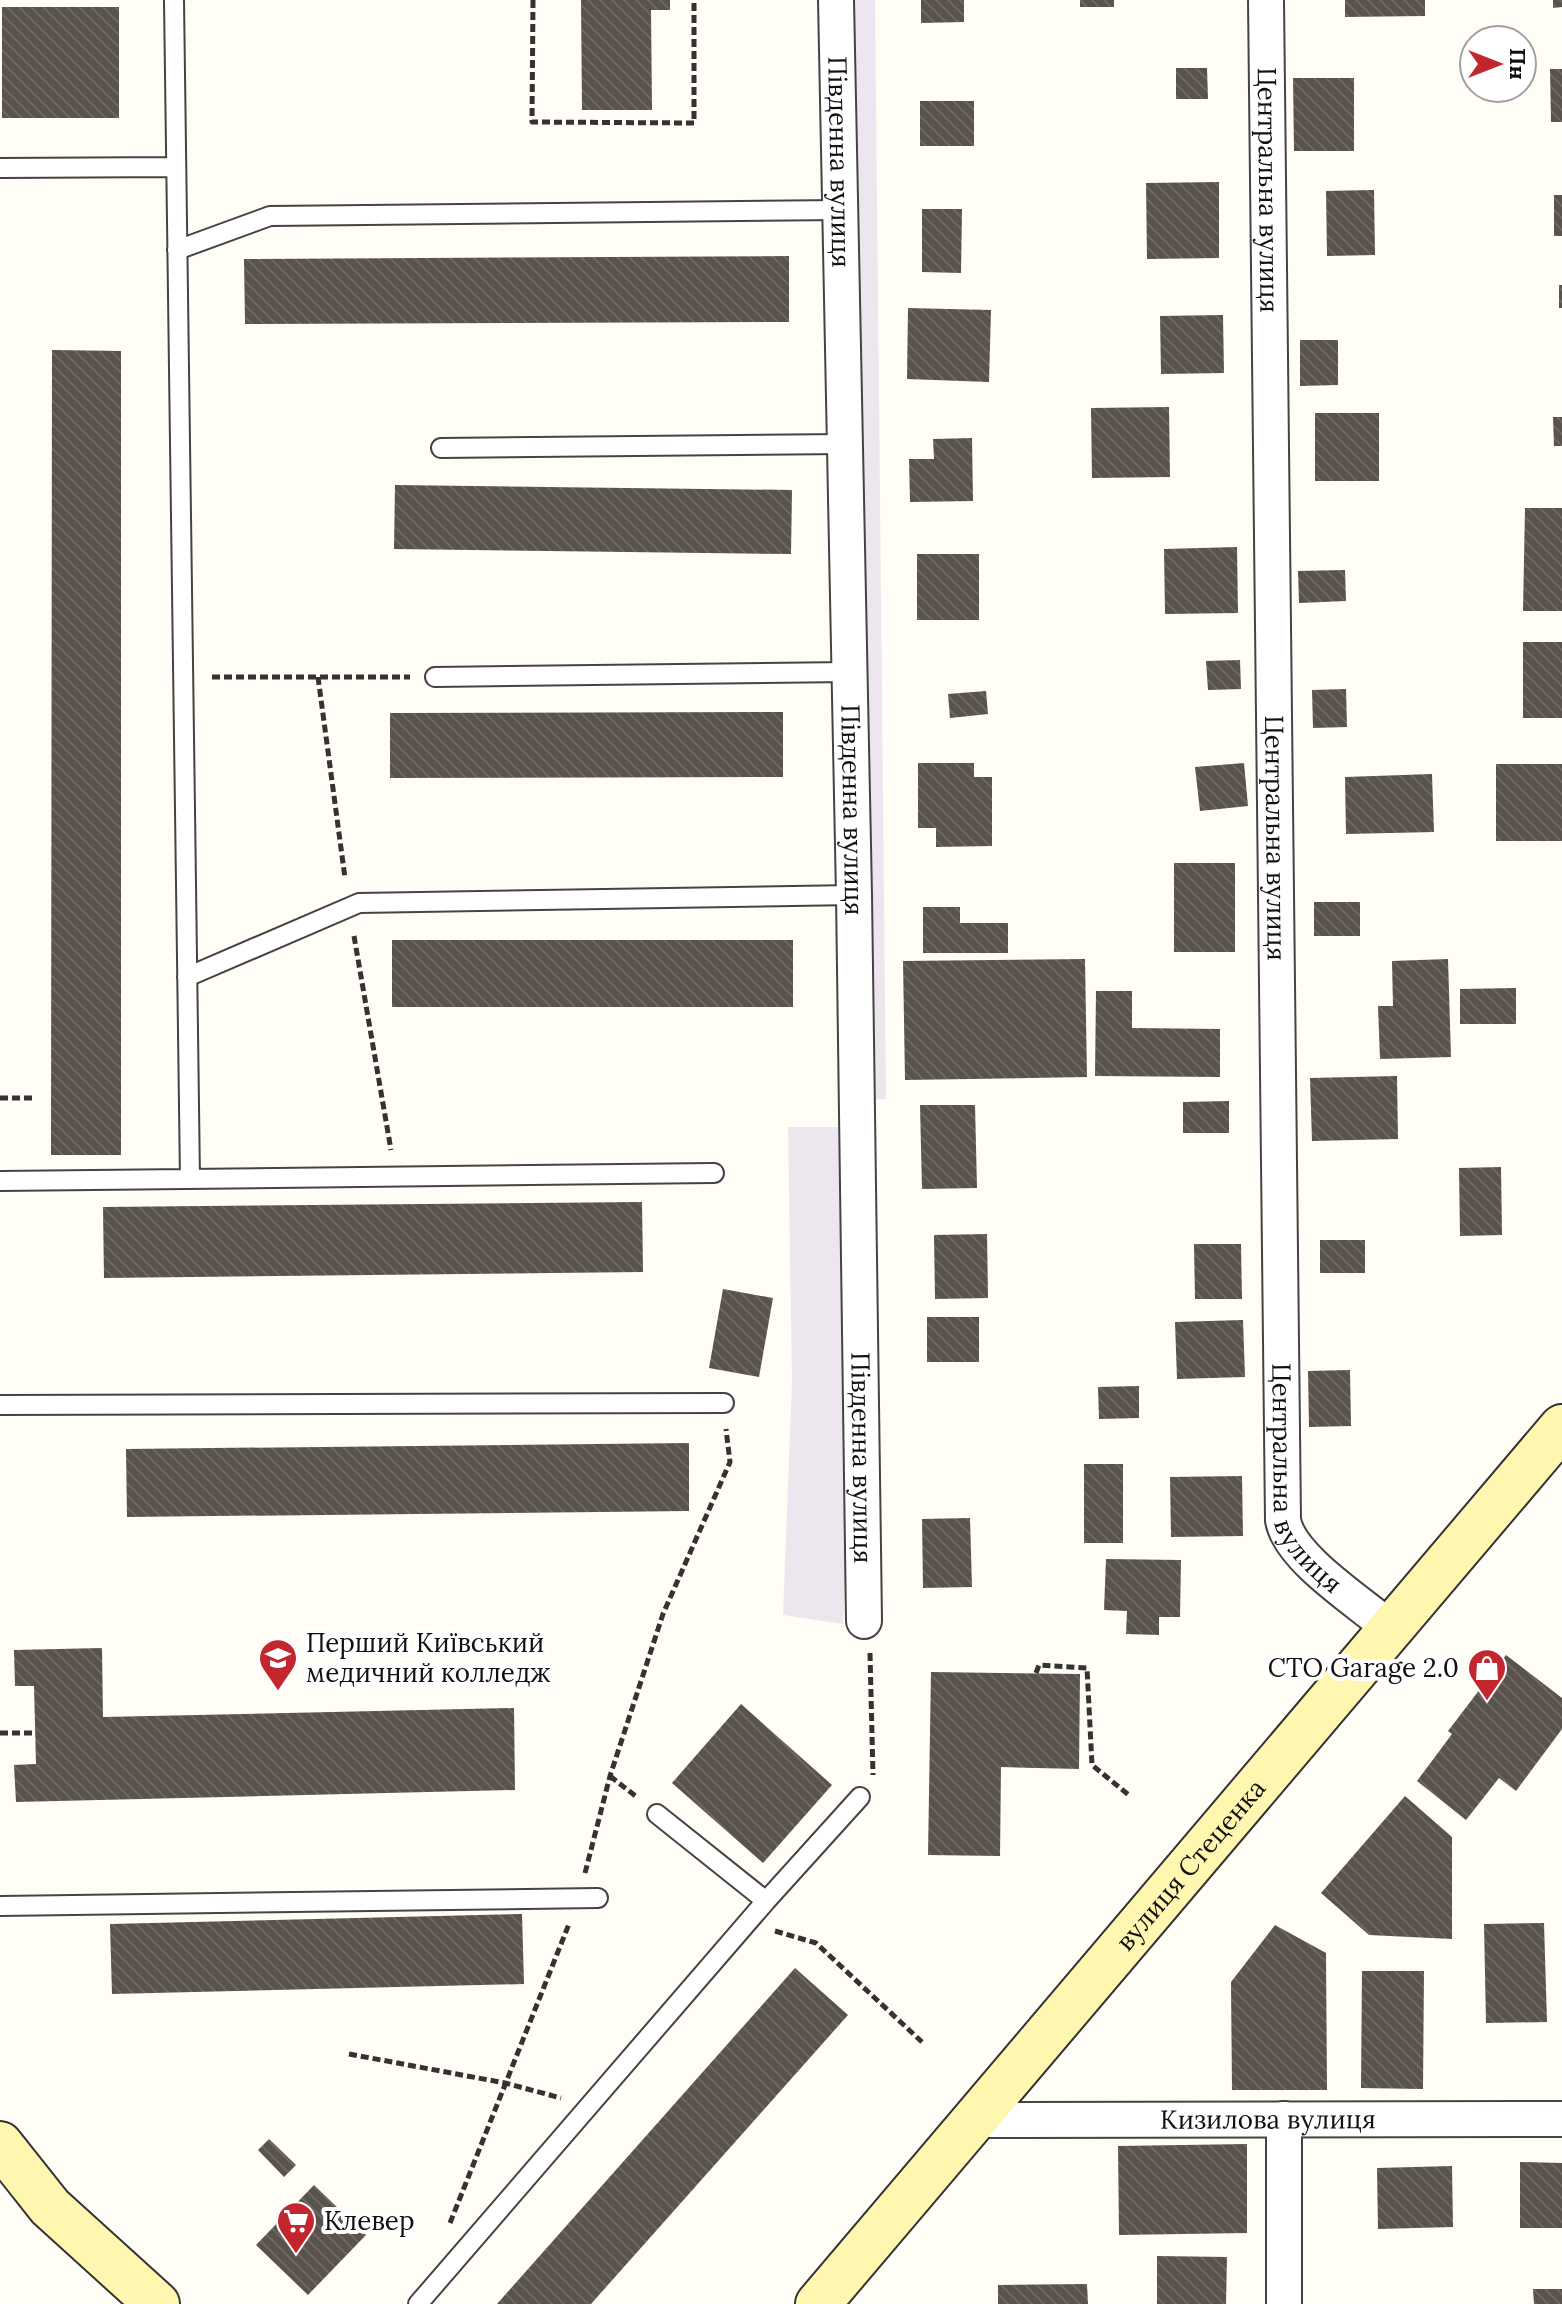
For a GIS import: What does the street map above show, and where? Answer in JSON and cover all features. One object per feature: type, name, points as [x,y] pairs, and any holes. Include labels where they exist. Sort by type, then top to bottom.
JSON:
[{"type":"main road","name":"вулиця Стеценка","points":[[818,2304],[1562,1427]]},
{"type":"main road","points":[[0,2144],[50,2207],[157,2304]]},
{"type":"street","name":"Південна вулиця","points":[[836,0],[854,895],[864,1621]]},
{"type":"street","name":"Центральна вулиця","points":[[1266,0],[1283,1520],[1284,1532],[1296,1550],[1391,1629]]},
{"type":"street","points":[[1284,2119],[1284,2304]]},
{"type":"street","name":"Кизилова вулиця","points":[[974,2120],[1562,2119]]},
{"type":"lane","points":[[174,0],[190,1179]]},
{"type":"lane","points":[[0,168],[175,167]]},
{"type":"lane","points":[[177,250],[270,216],[840,210]]},
{"type":"lane","points":[[441,448],[845,444]]},
{"type":"lane","points":[[435,677],[850,672]]},
{"type":"lane","points":[[187,977],[359,903],[854,895]]},
{"type":"lane","points":[[0,1181],[714,1173]]},
{"type":"lane","points":[[0,1405],[724,1403]]},
{"type":"lane","points":[[418,2304],[766,1901],[860,1797]]},
{"type":"lane","points":[[657,1814],[766,1901]]},
{"type":"lane","points":[[0,1906],[588,1898]]},
{"type":"path","points":[[533,0],[532,122],[694,123],[694,0]]},
{"type":"path","points":[[182,677],[435,677]]},
{"type":"path","points":[[0,1098],[36,1098]]},
{"type":"path","points":[[461,2254],[449,2222],[505,2083],[588,1898],[610,1776],[663,1614],[730,1462],[724,1403]]},
{"type":"path","points":[[860,1797],[874,1773],[872,1666],[864,1621]]},
{"type":"path","points":[[1036,1673],[1039,1665],[1087,1668],[1092,1765],[1130,1796]]},
{"type":"path","points":[[0,1733],[35,1733]]},
{"type":"path","points":[[747,1923],[816,1943],[922,2042]]},
{"type":"path","points":[[349,2054],[505,2083],[589,2106]]},
{"type":"shaded area","points":[[851,0],[875,0],[886,1099],[866,1100]]},
{"type":"shaded area","points":[[788,1127],[849,1127],[853,1387],[843,1624],[783,1615],[792,1383]]},
{"type":"building","points":[[581,0],[670,0],[670,10],[651,10],[652,110],[582,110]]},
{"type":"building","points":[[921,0],[964,0],[964,22],[921,23]]},
{"type":"building","points":[[1080,0],[1114,0],[1114,7],[1080,7]]},
{"type":"building","points":[[1345,0],[1425,0],[1425,16],[1345,17]]},
{"type":"building","points":[[1553,0],[1562,0],[1562,7],[1553,8]]},
{"type":"building","points":[[2,7],[119,7],[119,118],[2,118]]},
{"type":"building","points":[[1176,68],[1207,68],[1208,99],[1176,99]]},
{"type":"building","points":[[1550,69],[1562,69],[1562,122],[1551,122]]},
{"type":"building","points":[[1293,78],[1354,78],[1354,151],[1294,151]]},
{"type":"building","points":[[920,101],[974,101],[974,146],[920,146]]},
{"type":"building","points":[[1219,182],[1219,258],[1147,259],[1146,183]]},
{"type":"building","points":[[1374,190],[1375,255],[1327,256],[1326,191]]},
{"type":"building","points":[[1554,195],[1562,195],[1562,236],[1554,236]]},
{"type":"building","points":[[922,209],[962,209],[961,273],[922,272]]},
{"type":"building","points":[[789,256],[789,322],[245,324],[244,259]]},
{"type":"building","points":[[1559,285],[1562,285],[1562,308],[1559,308]]},
{"type":"building","points":[[908,308],[991,310],[989,382],[907,379]]},
{"type":"building","points":[[1223,315],[1224,373],[1161,374],[1160,316]]},
{"type":"building","points":[[1300,340],[1338,340],[1338,385],[1300,386]]},
{"type":"building","points":[[52,350],[121,351],[121,1155],[51,1155]]},
{"type":"building","points":[[1169,407],[1170,477],[1092,478],[1091,408]]},
{"type":"building","points":[[1315,413],[1379,413],[1379,481],[1315,481]]},
{"type":"building","points":[[1553,417],[1562,417],[1562,446],[1554,446]]},
{"type":"building","points":[[972,438],[973,501],[910,502],[909,459],[934,459],[933,439]]},
{"type":"building","points":[[395,485],[792,490],[791,554],[394,549]]},
{"type":"building","points":[[1525,508],[1562,508],[1562,611],[1523,611]]},
{"type":"building","points":[[1237,547],[1238,613],[1165,614],[1164,549]]},
{"type":"building","points":[[917,554],[979,554],[979,620],[917,620]]},
{"type":"building","points":[[1345,570],[1346,601],[1299,603],[1298,571]]},
{"type":"building","points":[[1523,642],[1562,642],[1562,718],[1523,718]]},
{"type":"building","points":[[1240,660],[1241,689],[1208,690],[1206,661]]},
{"type":"building","points":[[1346,689],[1347,727],[1313,728],[1312,690]]},
{"type":"building","points":[[986,691],[988,714],[950,718],[948,694]]},
{"type":"building","points":[[783,712],[783,777],[390,778],[390,713]]},
{"type":"building","points":[[918,763],[974,763],[974,777],[992,777],[992,846],[936,847],[936,828],[918,828]]},
{"type":"building","points":[[1244,763],[1248,806],[1200,811],[1195,767]]},
{"type":"building","points":[[1496,764],[1562,764],[1562,841],[1496,841]]},
{"type":"building","points":[[1432,774],[1434,832],[1346,834],[1345,777]]},
{"type":"building","points":[[1174,863],[1235,863],[1235,952],[1174,952]]},
{"type":"building","points":[[1314,902],[1360,902],[1360,936],[1314,936]]},
{"type":"building","points":[[923,907],[960,907],[960,923],[1008,923],[1008,953],[923,953]]},
{"type":"building","points":[[392,940],[793,940],[793,1007],[392,1007]]},
{"type":"building","points":[[1085,959],[1087,1077],[905,1080],[903,961]]},
{"type":"building","points":[[1448,959],[1451,1057],[1380,1059],[1378,1006],[1393,1006],[1392,961]]},
{"type":"building","points":[[1516,988],[1516,1024],[1460,1024],[1460,989]]},
{"type":"building","points":[[1096,991],[1132,991],[1132,1028],[1220,1029],[1220,1077],[1095,1076]]},
{"type":"building","points":[[1397,1076],[1398,1139],[1312,1141],[1310,1078]]},
{"type":"building","points":[[1229,1101],[1229,1133],[1183,1133],[1183,1102]]},
{"type":"building","points":[[920,1105],[975,1105],[977,1188],[922,1189]]},
{"type":"building","points":[[1501,1167],[1502,1235],[1460,1236],[1459,1168]]},
{"type":"building","points":[[642,1202],[643,1272],[104,1278],[103,1207]]},
{"type":"building","points":[[987,1234],[988,1298],[935,1299],[934,1235]]},
{"type":"building","points":[[1320,1240],[1365,1240],[1365,1273],[1320,1273]]},
{"type":"building","points":[[1194,1244],[1241,1244],[1242,1299],[1195,1299]]},
{"type":"building","points":[[723,1289],[773,1298],[759,1377],[709,1368]]},
{"type":"building","points":[[927,1317],[979,1317],[979,1362],[927,1362]]},
{"type":"building","points":[[1243,1320],[1245,1377],[1177,1379],[1175,1322]]},
{"type":"building","points":[[1350,1370],[1351,1426],[1309,1427],[1308,1371]]},
{"type":"building","points":[[1139,1386],[1139,1418],[1099,1419],[1098,1387]]},
{"type":"building","points":[[689,1443],[689,1511],[127,1517],[126,1449]]},
{"type":"building","points":[[1084,1464],[1123,1464],[1123,1543],[1084,1543]]},
{"type":"building","points":[[1242,1476],[1243,1536],[1171,1537],[1170,1477]]},
{"type":"building","points":[[970,1518],[972,1587],[923,1588],[922,1519]]},
{"type":"building","points":[[1106,1559],[1181,1560],[1180,1617],[1159,1617],[1159,1635],[1126,1634],[1127,1611],[1104,1610]]},
{"type":"building","points":[[102,1648],[103,1717],[514,1708],[515,1790],[16,1802],[14,1765],[36,1764],[34,1686],[15,1686],[14,1650]]},
{"type":"building","points":[[1506,1655],[1562,1698],[1562,1729],[1516,1791],[1499,1778],[1466,1820],[1417,1781],[1452,1734],[1448,1731]]},
{"type":"building","points":[[931,1672],[1080,1674],[1079,1769],[1001,1767],[1000,1856],[928,1855]]},
{"type":"building","points":[[741,1704],[832,1785],[763,1863],[672,1783]]},
{"type":"building","points":[[1405,1796],[1452,1837],[1452,1939],[1369,1935],[1321,1893]]},
{"type":"building","points":[[522,1914],[524,1984],[112,1994],[110,1924]]},
{"type":"building","points":[[1544,1923],[1547,2022],[1486,2023],[1484,1924]]},
{"type":"building","points":[[1275,1925],[1326,1953],[1327,2090],[1232,2090],[1231,1982]]},
{"type":"building","points":[[795,1968],[848,2015],[591,2304],[497,2304]]},
{"type":"building","points":[[1362,1971],[1424,1971],[1423,2089],[1361,2088]]},
{"type":"building","points":[[269,2139],[296,2165],[284,2177],[258,2150]]},
{"type":"building","points":[[1247,2144],[1247,2233],[1119,2235],[1118,2146]]},
{"type":"building","points":[[1520,2162],[1562,2163],[1562,2228],[1520,2228]]},
{"type":"building","points":[[1452,2166],[1453,2227],[1378,2229],[1377,2168]]},
{"type":"building","points":[[314,2185],[366,2235],[308,2295],[256,2245]]},
{"type":"building","points":[[1157,2256],[1227,2257],[1226,2304],[1157,2304]]},
{"type":"building","points":[[1087,2284],[1088,2304],[998,2304],[998,2285]]},
{"type":"building","points":[[1533,2289],[1562,2289],[1562,2304],[1534,2304]]},
{"type":"place","name":"Перший Київський медичний колледж","points":[[278,1692]]},
{"type":"place","name":"СТО Garage 2.0","points":[[1487,1702]]},
{"type":"place","name":"Клевер","points":[[296,2255]]}]
